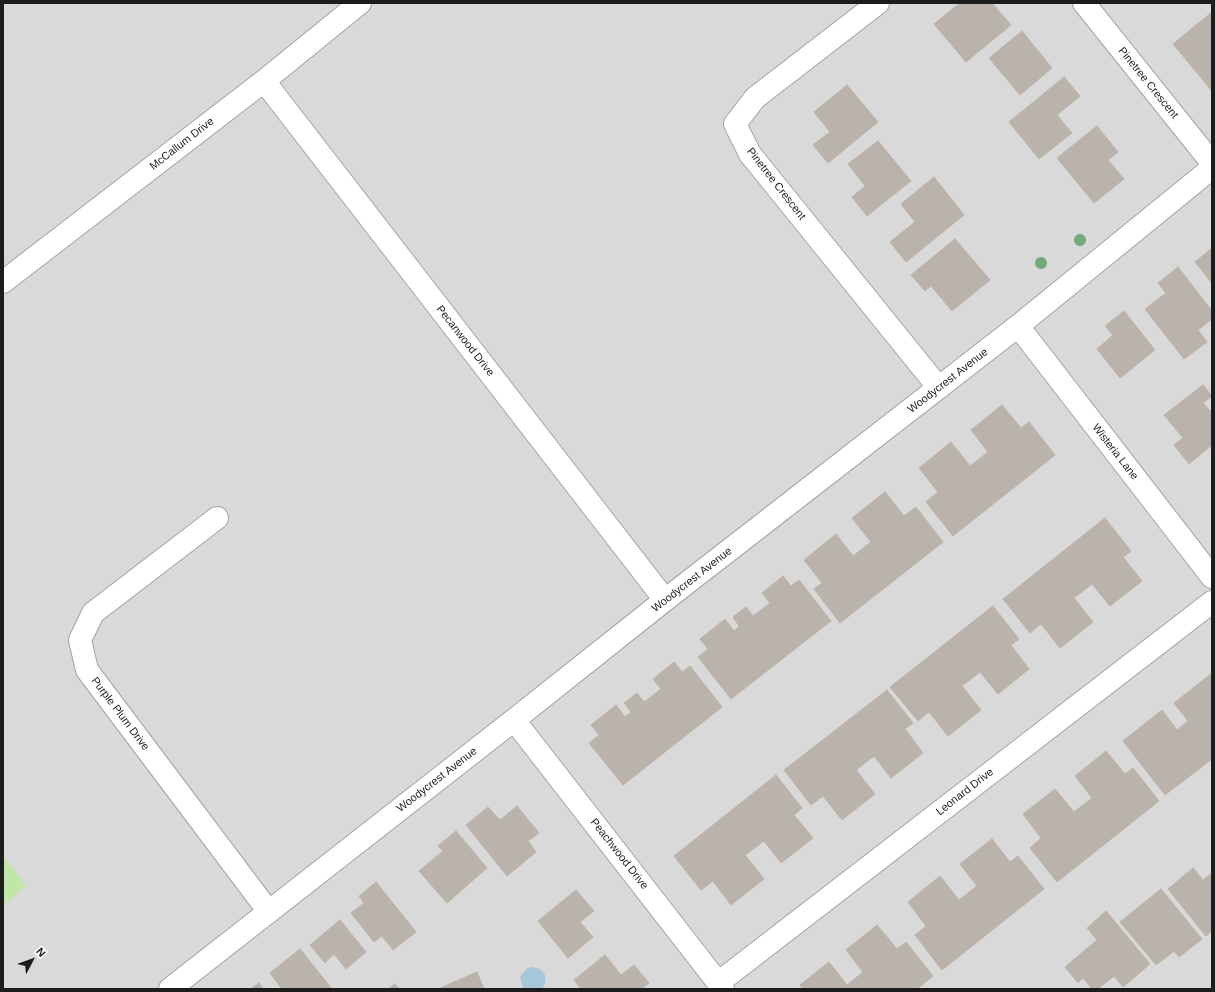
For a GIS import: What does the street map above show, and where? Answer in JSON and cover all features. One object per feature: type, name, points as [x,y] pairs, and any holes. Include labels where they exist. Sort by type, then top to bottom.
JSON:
[{"type":"street","name":"McCallum Drive","points":[[3,282],[264,81],[360,3]]},
{"type":"street","name":"Pinetree Crescent","points":[[878,3],[755,98],[735,124],[750,154],[939,388]]},
{"type":"street","name":"Pinetree Crescent","points":[[1084,3],[1212,162]]},
{"type":"street","name":"Pecanwood Drive","points":[[264,81],[665,600]]},
{"type":"street","name":"Woodycrest Avenue","points":[[170,989],[665,600],[1018,326],[1212,168]]},
{"type":"street","name":"Wisteria Lane","points":[[1018,326],[1212,577]]},
{"type":"street","name":"Purple Plum Drive","points":[[217,518],[93,613],[80,640],[87,670],[269,912]]},
{"type":"street","name":"Leonard Drive","points":[[720,986],[1212,602]]},
{"type":"street","name":"Peachwood Drive","points":[[514,720],[720,986]]},
{"type":"shaded area","points":[[3,3],[1212,3],[1212,989],[3,989]]},
{"type":"green space","points":[[3,856],[26,886],[3,905]]},
{"type":"water","points":[[532,967],[540,969],[545,975],[545,984],[542,989],[524,989],[522,986],[520,978],[522,974],[528,968]]},
{"type":"building","points":[[960,3],[992,3],[1011,25],[966,62],[934,24]]},
{"type":"building","points":[[1212,12],[1212,91],[1173,44]]},
{"type":"building","points":[[1022,31],[1052,68],[1020,95],[989,58]]},
{"type":"building","points":[[1064,77],[1080,96],[1057,115],[1072,133],[1039,159],[1009,122]]},
{"type":"building","points":[[847,85],[878,122],[828,163],[813,145],[830,132],[814,112]]},
{"type":"building","points":[[1097,126],[1118,152],[1108,160],[1124,179],[1094,203],[1057,158]]},
{"type":"building","points":[[878,141],[911,181],[867,216],[852,197],[865,186],[848,164]]},
{"type":"building","points":[[934,177],[964,215],[906,262],[890,242],[915,222],[901,204]]},
{"type":"building","points":[[955,239],[990,280],[952,311],[931,286],[925,291],[911,275]]},
{"type":"building","points":[[1212,248],[1212,283],[1195,262]]},
{"type":"building","points":[[1178,267],[1212,311],[1212,319],[1198,330],[1207,342],[1184,359],[1145,309],[1166,293],[1158,283]]},
{"type":"building","points":[[1124,311],[1155,350],[1120,378],[1097,349],[1113,335],[1105,326]]},
{"type":"building","points":[[1203,385],[1212,396],[1203,403],[1210,411],[1212,409],[1212,445],[1189,464],[1174,445],[1183,438],[1164,415]]},
{"type":"building","points":[[1002,405],[1021,428],[1029,422],[1055,455],[953,536],[926,502],[938,492],[919,468],[951,442],[970,466],[988,452],[971,430]]},
{"type":"building","points":[[885,492],[904,516],[916,507],[943,542],[840,623],[814,589],[822,583],[804,560],[836,534],[853,556],[871,542],[852,518]]},
{"type":"building","points":[[1105,518],[1131,551],[1123,557],[1142,581],[1110,606],[1092,584],[1074,598],[1093,622],[1060,648],[1041,624],[1030,633],[1003,599]]},
{"type":"building","points":[[783,576],[791,586],[799,580],[831,621],[731,699],[698,657],[708,649],[700,639],[725,619],[734,631],[739,626],[733,617],[746,607],[753,616],[770,603],[762,593]]},
{"type":"building","points":[[993,606],[1019,639],[1011,645],[1029,669],[998,694],[980,672],[962,686],[981,710],[948,736],[929,712],[918,721],[890,687]]},
{"type":"building","points":[[674,662],[682,672],[690,666],[722,707],[623,785],[589,743],[599,735],[591,725],[616,705],[625,717],[631,712],[624,703],[637,693],[644,702],[661,689],[653,679]]},
{"type":"building","points":[[1212,673],[1212,759],[1165,795],[1123,741],[1162,710],[1177,730],[1188,721],[1174,703]]},
{"type":"building","points":[[887,690],[913,723],[905,729],[923,753],[891,778],[874,756],[856,770],[875,794],[842,820],[823,796],[811,805],[784,770]]},
{"type":"building","points":[[1106,751],[1125,774],[1133,768],[1159,801],[1057,882],[1030,848],[1041,838],[1023,814],[1055,789],[1074,812],[1092,798],[1075,776]]},
{"type":"building","points":[[776,775],[802,808],[794,815],[813,838],[781,863],[764,841],[745,855],[764,879],[731,905],[713,881],[701,890],[674,856]]},
{"type":"building","points":[[517,806],[539,833],[528,841],[536,852],[507,876],[466,825],[488,807],[500,820]]},
{"type":"building","points":[[456,831],[487,868],[447,903],[419,871],[443,851],[438,846]]},
{"type":"building","points":[[992,839],[1010,862],[1018,856],[1044,889],[942,970],[915,935],[926,926],[908,902],[940,876],[959,900],[977,886],[960,864]]},
{"type":"building","points":[[1193,868],[1203,880],[1212,873],[1212,931],[1206,936],[1168,889]]},
{"type":"building","points":[[376,882],[416,932],[393,950],[382,936],[374,942],[351,913],[364,903],[359,896]]},
{"type":"building","points":[[1161,889],[1202,939],[1179,957],[1174,951],[1156,965],[1120,922]]},
{"type":"building","points":[[576,890],[594,911],[580,922],[593,937],[568,958],[538,921]]},
{"type":"building","points":[[1106,911],[1150,964],[1123,987],[1114,976],[1098,989],[1092,989],[1083,978],[1078,983],[1065,967],[1097,940],[1087,928]]},
{"type":"building","points":[[340,920],[366,952],[346,969],[334,954],[325,963],[310,945]]},
{"type":"building","points":[[877,925],[897,949],[906,942],[933,976],[917,989],[803,989],[800,985],[829,962],[847,985],[863,972],[846,950]]},
{"type":"building","points":[[300,949],[332,989],[282,989],[270,973]]},
{"type":"building","points":[[605,955],[621,975],[634,965],[649,983],[641,989],[581,989],[574,980]]},
{"type":"building","points":[[477,972],[484,989],[438,989]]},
{"type":"building","points":[[259,983],[263,989],[251,989]]},
{"type":"building","points":[[395,984],[399,989],[388,989]]}]
